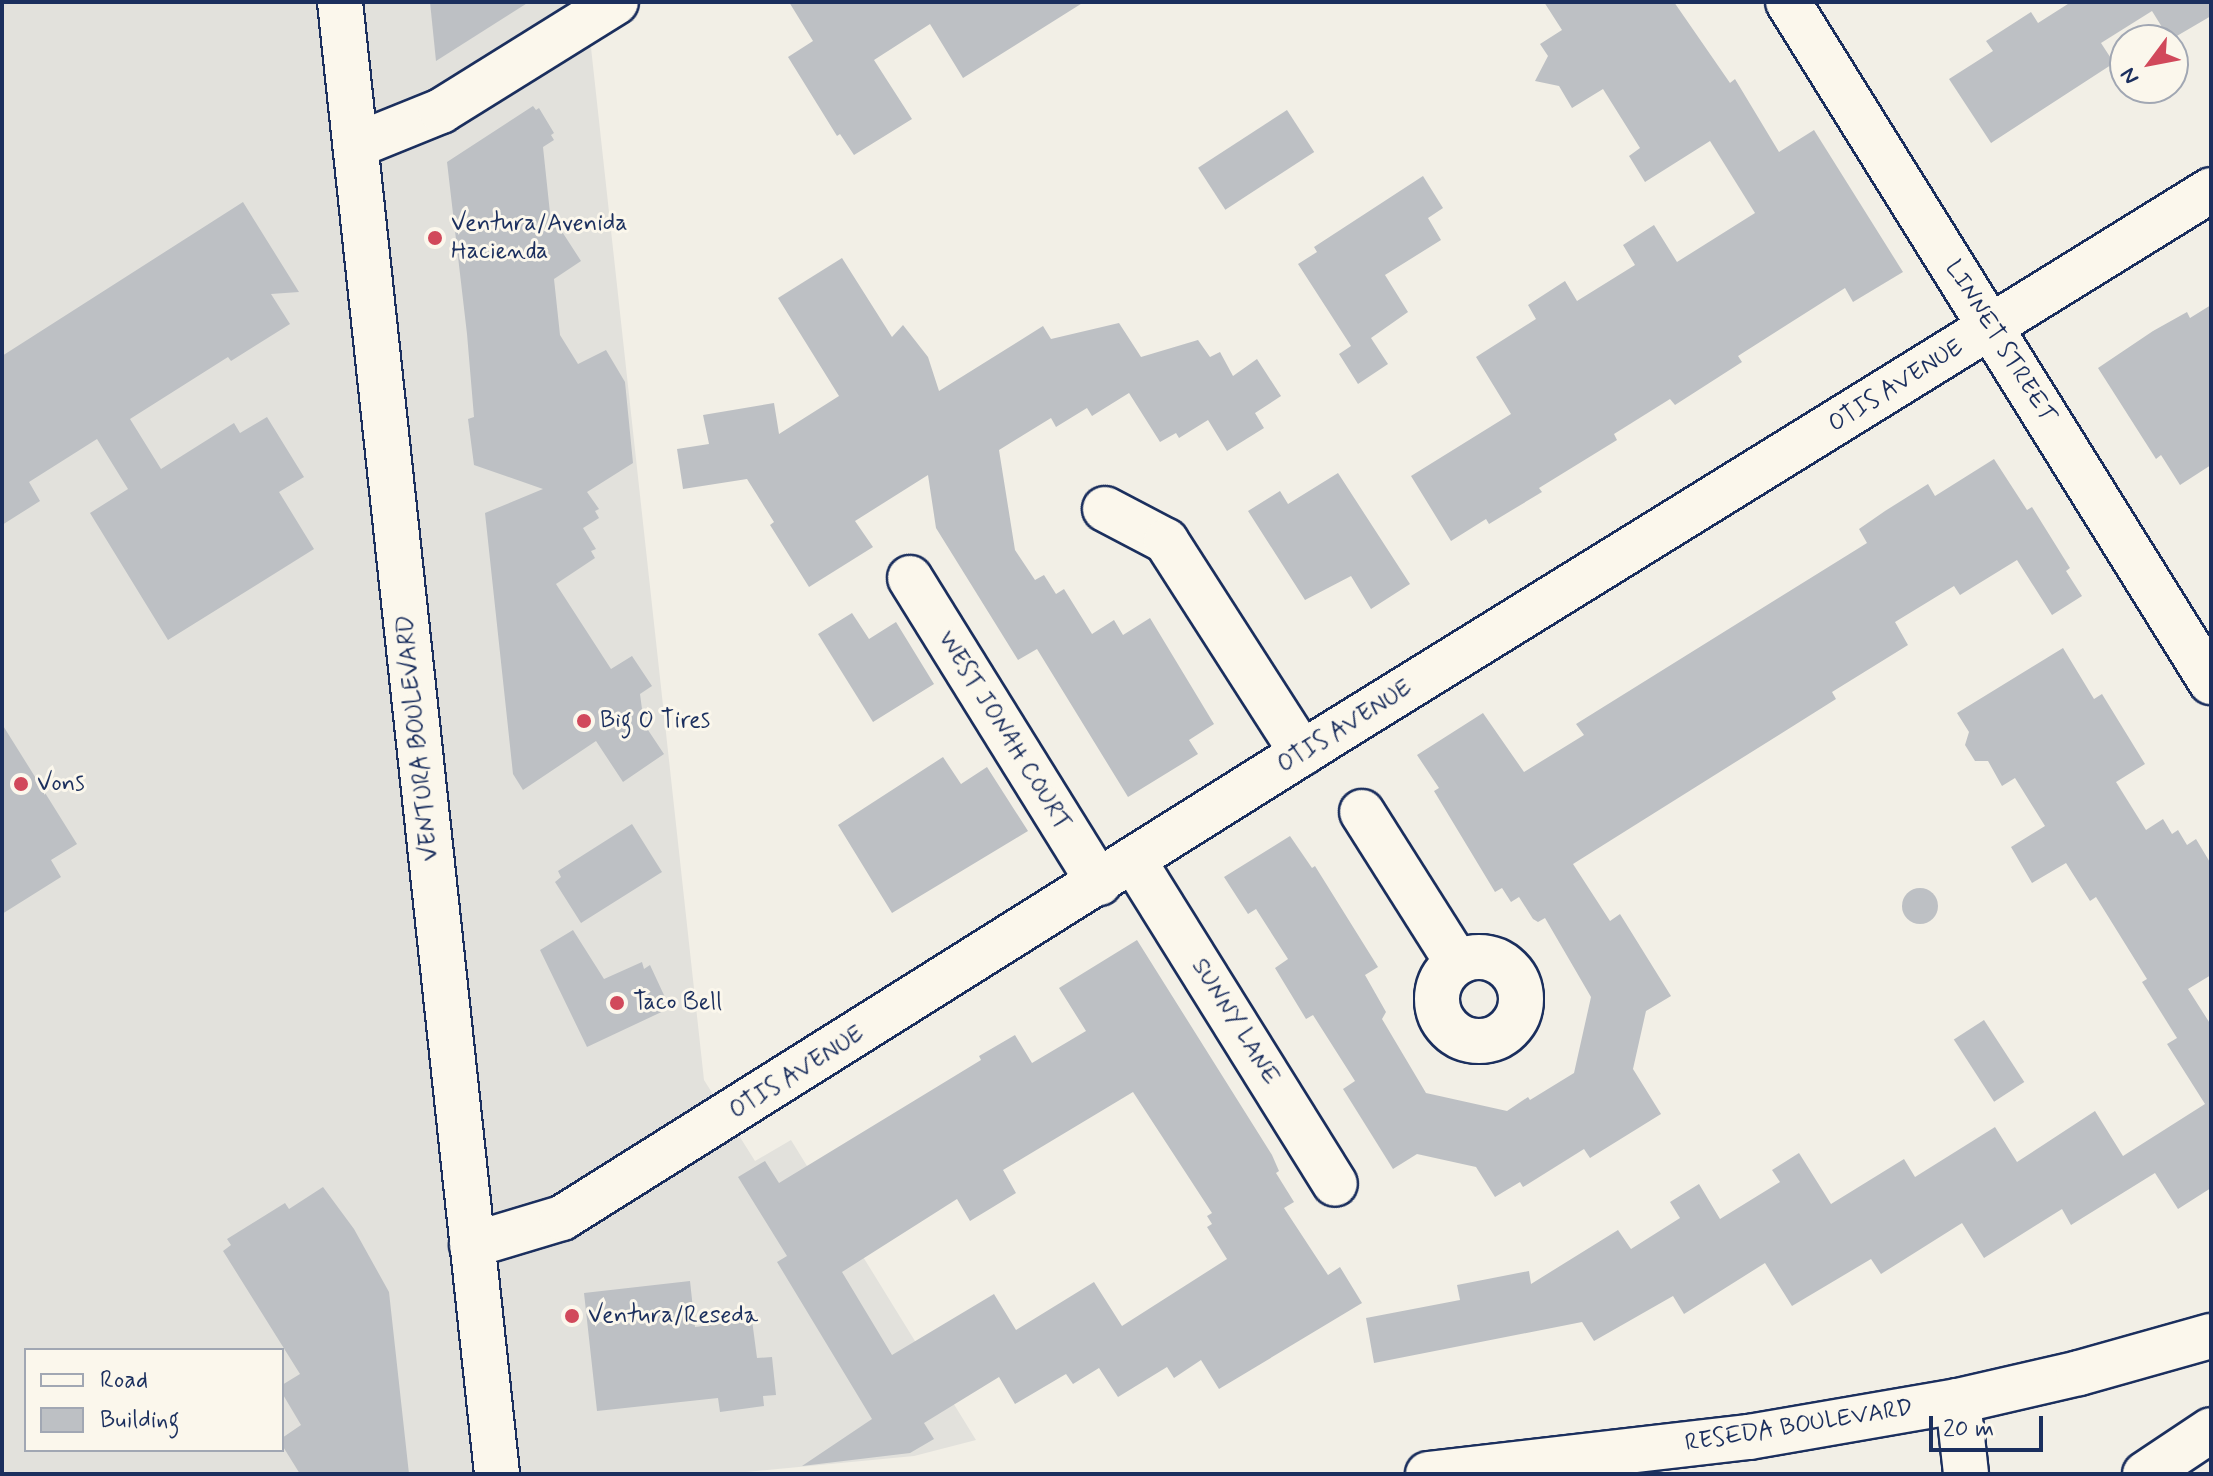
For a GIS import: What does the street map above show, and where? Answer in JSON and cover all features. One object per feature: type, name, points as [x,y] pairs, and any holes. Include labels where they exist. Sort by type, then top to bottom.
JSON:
[{"type":"street","name":"VENTURA BOULEVARD","points":[[340,2],[497,1474]]},
{"type":"street","points":[[357,145],[441,111],[616,2]]},
{"type":"street","name":"LINNET STREET","points":[[1788,2],[2211,682]]},
{"type":"street","name":"OTIS AVENUE","points":[[472,1245],[562,1218],[1302,753],[2211,190]]},
{"type":"street","points":[[1105,509],[1166,541],[1302,753]]},
{"type":"street","name":"WEST JONAH COURT","points":[[910,578],[1117,872]]},
{"type":"street","points":[[1362,812],[1457,962]]},
{"type":"street","name":"SUNNY LANE","points":[[1117,872],[1335,1184]]},
{"type":"street","name":"RESEDA BOULEVARD","points":[[1428,1474],[1749,1437],[1958,1401],[2079,1373],[2211,1336]]},
{"type":"street","points":[[1958,1401],[1966,1474]]},
{"type":"street","points":[[2145,1474],[2211,1430]]},
{"type":"shaded area","points":[[2,2],[586,2],[704,1080],[755,1161],[791,1140],[976,1440],[914,1456],[725,1474],[2,1474]]},
{"type":"building","points":[[430,2],[529,2],[436,61]]},
{"type":"building","points":[[789,2],[1084,2],[963,78],[930,24],[874,60],[912,119],[854,155],[840,134],[837,136],[788,57],[813,41]]},
{"type":"building","points":[[1544,2],[1674,2],[1730,83],[1735,79],[1779,152],[1814,130],[1903,272],[1853,302],[1845,288],[1738,356],[1742,362],[1675,405],[1670,399],[1614,434],[1617,440],[1539,488],[1542,492],[1489,524],[1486,519],[1451,541],[1411,476],[1511,414],[1476,357],[1536,319],[1528,305],[1565,281],[1577,301],[1635,265],[1623,245],[1654,225],[1677,262],[1755,213],[1710,141],[1645,182],[1629,156],[1640,148],[1603,89],[1572,108],[1559,86],[1535,81],[1548,56],[1540,44],[1562,30]]},
{"type":"building","points":[[2071,2],[2211,2],[2211,16],[2189,29],[2189,24],[2160,24],[2152,11],[2131,24],[2109,24],[2109,38],[2101,43],[2109,55],[2109,66],[1991,143],[1949,79],[1993,51],[1986,41],[2031,12],[2038,23]]},
{"type":"building","points":[[533,106],[536,110],[539,108],[554,133],[551,135],[554,140],[543,147],[550,213],[581,261],[554,279],[560,335],[578,364],[606,350],[625,382],[633,463],[587,492],[599,509],[595,511],[599,518],[583,528],[596,549],[591,551],[595,558],[556,584],[611,669],[632,656],[652,686],[640,694],[644,724],[664,754],[623,782],[596,741],[523,790],[513,774],[485,513],[543,489],[474,465],[468,419],[474,417],[467,334],[447,162]]},
{"type":"building","points":[[1287,110],[1314,152],[1225,210],[1198,168]]},
{"type":"building","points":[[1423,176],[1443,208],[1428,218],[1441,240],[1385,275],[1408,312],[1371,338],[1388,364],[1358,384],[1339,354],[1351,346],[1298,264],[1317,252],[1314,247]]},
{"type":"building","points":[[243,202],[299,292],[271,294],[290,324],[231,361],[228,357],[130,419],[161,469],[234,423],[240,433],[267,417],[304,477],[279,492],[314,549],[168,640],[90,513],[128,489],[97,439],[29,482],[40,501],[2,525],[2,356]]},
{"type":"building","points":[[842,258],[892,337],[903,325],[928,357],[939,391],[1043,326],[1051,339],[1119,323],[1141,357],[1198,340],[1210,357],[1220,352],[1233,376],[1257,359],[1281,396],[1255,413],[1264,428],[1227,451],[1208,420],[1179,438],[1176,433],[1160,442],[1129,393],[1092,416],[1087,408],[1056,427],[1051,418],[999,450],[1015,550],[1035,580],[1044,575],[1056,594],[1064,589],[1092,634],[1114,620],[1123,635],[1150,618],[1214,724],[1189,740],[1198,754],[1128,797],[1037,649],[1018,660],[936,528],[928,475],[855,521],[873,547],[809,587],[770,525],[774,522],[747,479],[683,489],[677,449],[709,444],[703,415],[774,403],[779,434],[839,396],[778,298]]},
{"type":"building","points":[[2211,305],[2211,465],[2180,485],[2161,455],[2156,459],[2098,368],[2187,312],[2190,318]]},
{"type":"building","points":[[1994,459],[2027,510],[2032,507],[2070,568],[2066,571],[2082,596],[2052,615],[2017,560],[1960,595],[1954,586],[1895,622],[1908,645],[1832,692],[1836,699],[1573,864],[1610,921],[1620,914],[1671,996],[1646,1011],[1633,1069],[1661,1114],[1590,1158],[1584,1149],[1523,1187],[1520,1182],[1495,1197],[1476,1167],[1417,1154],[1393,1169],[1343,1089],[1355,1081],[1313,1015],[1306,1019],[1275,968],[1288,959],[1256,909],[1248,914],[1224,877],[1290,836],[1312,868],[1315,866],[1378,967],[1365,975],[1386,1012],[1382,1019],[1426,1093],[1507,1111],[1528,1097],[1530,1100],[1574,1073],[1591,997],[1545,918],[1538,922],[1533,919],[1519,897],[1511,902],[1502,888],[1495,892],[1434,791],[1439,788],[1417,755],[1483,713],[1524,772],[1584,735],[1576,724],[1867,543],[1859,529],[1885,511],[1928,484],[1935,496]]},
{"type":"building","points":[[1338,473],[1410,584],[1371,609],[1351,576],[1305,600],[1248,511],[1280,491],[1288,504]]},
{"type":"building","points":[[852,613],[869,639],[896,622],[934,684],[873,722],[818,634]]},
{"type":"building","points":[[2063,648],[2094,699],[2102,694],[2145,764],[2116,782],[2146,830],[2163,819],[2172,834],[2178,830],[2187,845],[2196,839],[2211,864],[2211,975],[2188,989],[2211,1025],[2211,1188],[2178,1209],[2155,1173],[2071,1225],[2062,1209],[1984,1258],[1962,1223],[1881,1274],[1871,1259],[1792,1306],[1765,1263],[1684,1314],[1673,1296],[1594,1341],[1582,1322],[1374,1363],[1366,1318],[1460,1300],[1457,1285],[1529,1271],[1531,1284],[1618,1230],[1631,1249],[1680,1218],[1670,1202],[1699,1184],[1720,1219],[1780,1182],[1772,1170],[1799,1153],[1831,1204],[1904,1159],[1915,1177],[1995,1127],[2017,1162],[2095,1111],[2123,1156],[2205,1104],[2167,1044],[2177,1038],[2142,982],[2147,979],[2096,897],[2090,901],[2066,863],[2032,883],[2011,847],[2045,826],[2015,778],[2002,786],[1988,761],[1975,761],[1965,745],[1969,732],[1957,713]]},
{"type":"building","name":"Vons","points":[[2,724],[77,844],[51,860],[61,877],[2,914]]},
{"type":"building","points":[[943,757],[961,784],[987,767],[1028,831],[892,913],[838,825]]},
{"type":"building","points":[[632,824],[662,872],[581,923],[555,882],[561,877],[558,871]]},
{"type":"building","points":[[1920,888],[1933,893],[1938,906],[1933,919],[1920,924],[1907,919],[1902,906],[1907,893]]},
{"type":"building","name":"Taco Bell","points":[[573,930],[604,979],[642,962],[644,969],[650,965],[670,1008],[587,1047],[540,950]]},
{"type":"building","points":[[1137,940],[1272,1155],[1279,1171],[1276,1173],[1294,1202],[1284,1208],[1328,1275],[1340,1267],[1362,1303],[1219,1389],[1201,1360],[1174,1378],[1167,1367],[1118,1397],[1099,1368],[1073,1384],[1066,1374],[1015,1404],[999,1377],[924,1423],[934,1439],[910,1453],[802,1466],[872,1419],[777,1262],[787,1256],[738,1177],[765,1161],[779,1183],[981,1060],[979,1056],[1015,1035],[1032,1063],[1086,1031],[1059,988]],"holes":[[[1133,1092],[1212,1213],[1207,1216],[1212,1224],[1207,1227],[1227,1259],[1122,1326],[1094,1282],[1016,1330],[994,1294],[892,1355],[842,1272],[957,1199],[970,1221],[1016,1193],[1003,1170]]]},
{"type":"building","points":[[1984,1020],[2024,1082],[1994,1102],[1954,1040]]},
{"type":"building","points":[[323,1187],[354,1229],[389,1292],[409,1474],[300,1474],[284,1448],[284,1437],[301,1425],[284,1396],[284,1384],[300,1374],[223,1251],[231,1245],[227,1239],[285,1203],[289,1209]]},
{"type":"building","points":[[690,1281],[695,1327],[752,1320],[757,1358],[772,1357],[776,1395],[763,1396],[764,1406],[720,1412],[718,1398],[597,1411],[584,1293]]},
{"type":"place","name":"Ventura/Avenida Hacienda","points":[[435,238]]},
{"type":"place","name":"Big O Tires","points":[[584,721]]},
{"type":"place","name":"Vons","points":[[21,784]]},
{"type":"place","name":"Taco Bell","points":[[617,1003]]},
{"type":"place","name":"Ventura/Reseda","points":[[572,1316]]}]
